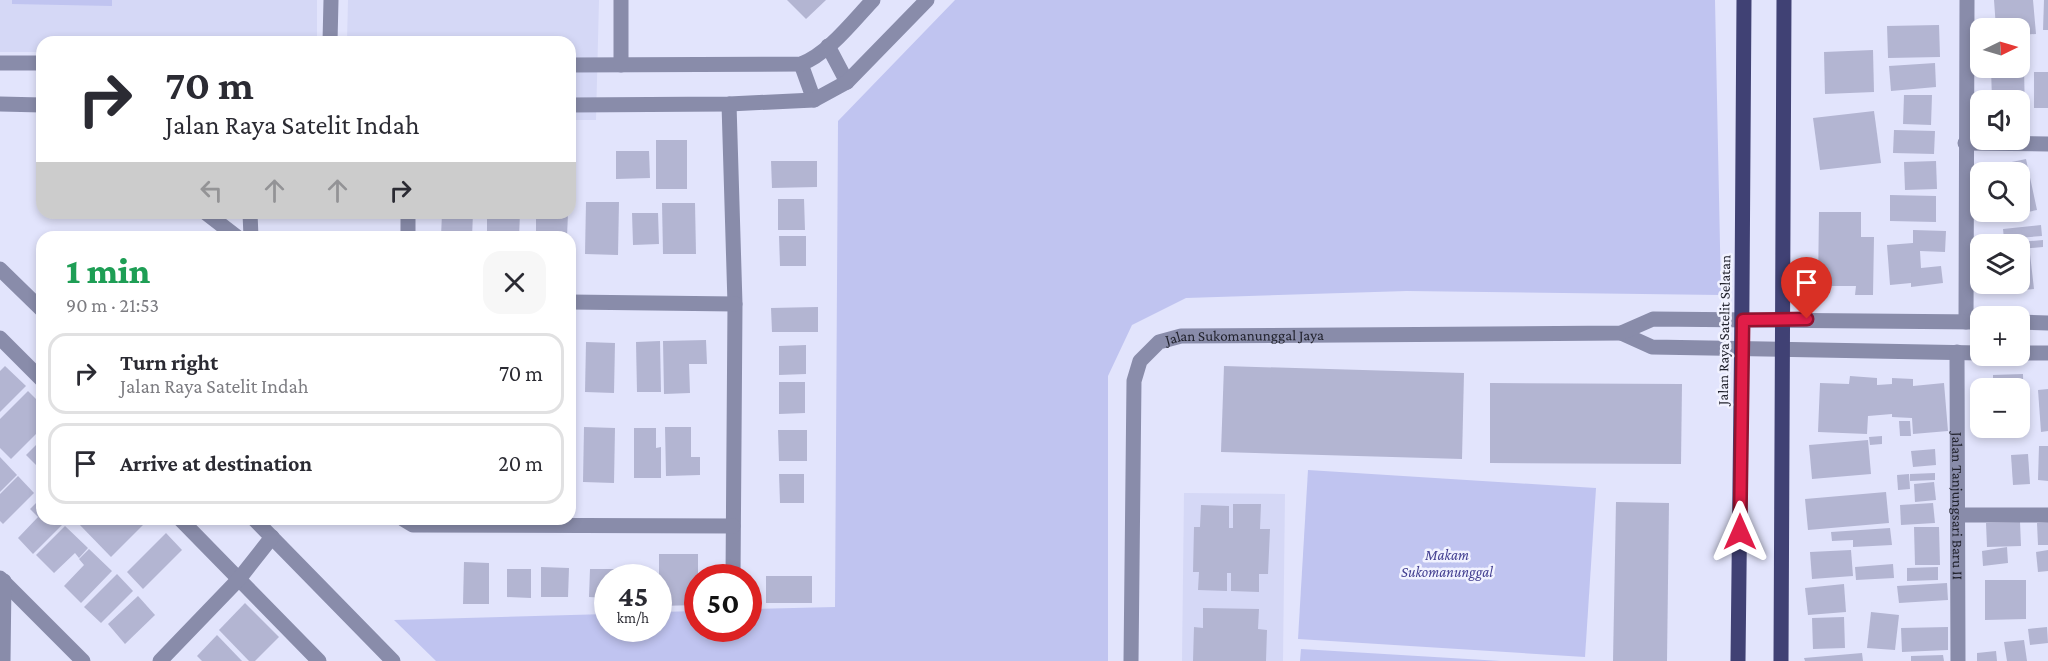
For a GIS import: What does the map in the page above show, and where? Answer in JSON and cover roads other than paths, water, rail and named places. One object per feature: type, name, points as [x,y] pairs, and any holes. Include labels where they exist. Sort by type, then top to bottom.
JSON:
[{"type":"main road","name":"Jalan Raya Satelit Selatan","points":[[1738,661],[1739,470],[1743,348],[1744,0]]},
{"type":"main road","points":[[1782,661],[1784,0]]},
{"type":"street","points":[[330,36],[331,0]]},
{"type":"street","points":[[621,0],[621,65]]},
{"type":"street","points":[[576,65],[801,64],[812,59],[828,46],[873,0]]},
{"type":"street","points":[[576,105],[729,104],[814,100],[847,82],[927,0]]},
{"type":"street","points":[[1967,0],[1965,143],[1972,306]]},
{"type":"street","points":[[828,46],[847,82]]},
{"type":"street","points":[[0,63],[36,63]]},
{"type":"street","points":[[801,64],[814,100]]},
{"type":"street","points":[[0,104],[36,105]]},
{"type":"street","points":[[729,104],[735,304],[733,564]]},
{"type":"street","points":[[1965,143],[2048,144]]},
{"type":"street","points":[[214,219],[229,231]]},
{"type":"street","points":[[0,268],[36,304]]},
{"type":"street","points":[[576,302],[735,304]]},
{"type":"street","name":"Jalan Sukomanunggal Jaya","points":[[1131,661],[1134,381],[1140,361],[1160,342],[1181,336],[1622,333],[1653,319],[1970,322]]},
{"type":"street","points":[[2030,322],[2048,323]]},
{"type":"street","name":"Jalan Sukomanunggal Jaya","points":[[1622,333],[1652,347],[1970,353]]},
{"type":"street","points":[[0,338],[36,374]]},
{"type":"street","name":"Jalan Tanjungsari Baru II","points":[[1957,352],[1958,661]]},
{"type":"street","points":[[2030,353],[2048,353]]},
{"type":"street","points":[[1958,515],[2048,515]]},
{"type":"street","points":[[186,525],[319,661]]},
{"type":"street","points":[[261,525],[393,661]]},
{"type":"street","points":[[413,525],[734,526]]},
{"type":"street","points":[[160,661],[239,579],[272,537]]},
{"type":"street","points":[[2,580],[3,661]]},
{"type":"street","points":[[2,580],[83,661]]},
{"type":"park label","name":"Makam Sukomanunggal","points":[[1447,564]]}]
